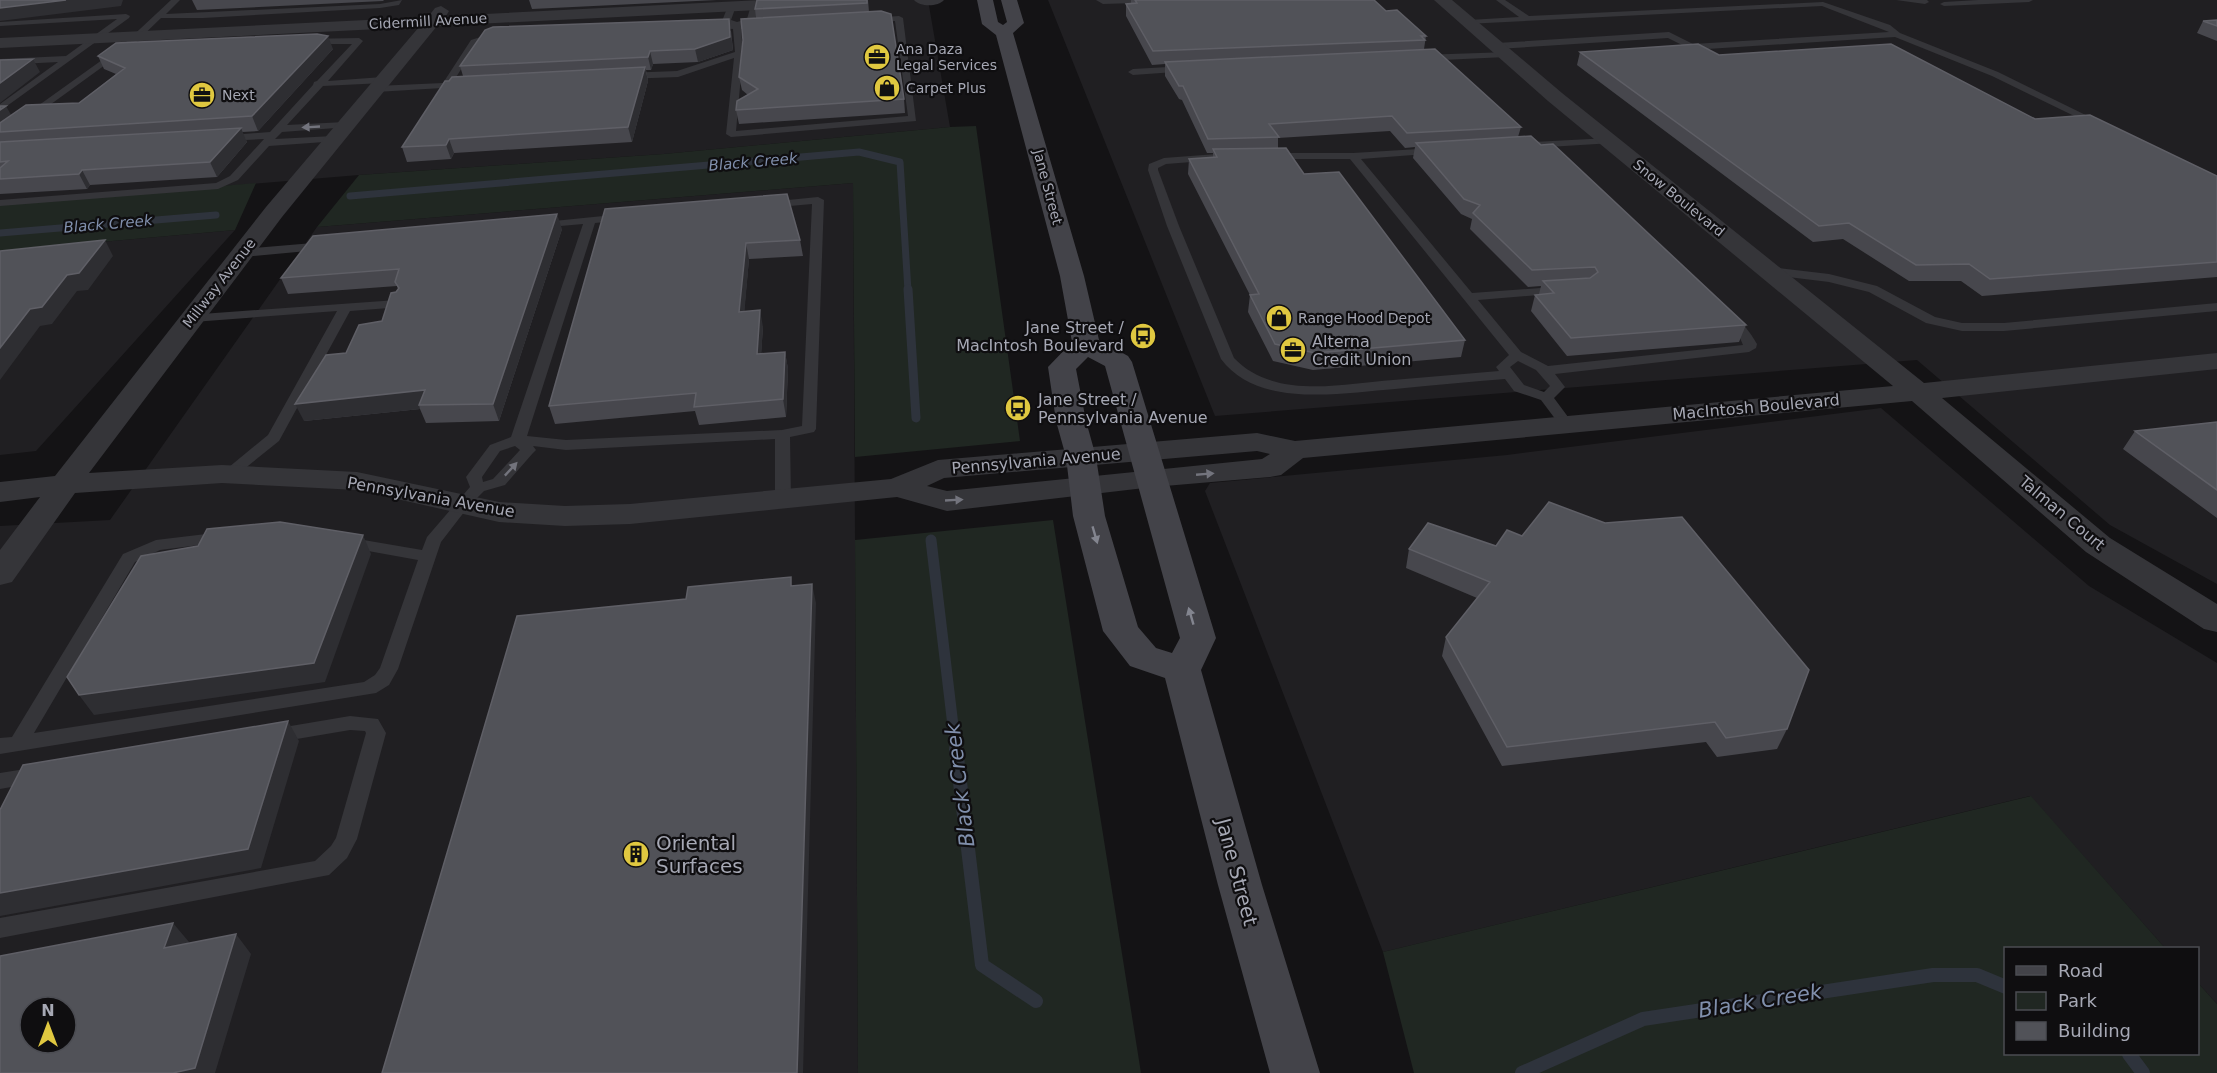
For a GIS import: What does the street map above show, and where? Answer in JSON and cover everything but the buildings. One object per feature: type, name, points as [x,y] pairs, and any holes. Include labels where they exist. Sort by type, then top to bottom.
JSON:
[{"type":"main road","name":"Jane Street","points":[[986,0],[990,24],[1004,32],[1072,276],[1086,344]]},
{"type":"main road","points":[[1004,32],[1016,23],[1009,0]]},
{"type":"main road","points":[[1086,344],[1118,362],[1148,465],[1198,638],[1182,670],[1143,657],[1121,631],[1089,516],[1062,367],[1086,344]]},
{"type":"main road","name":"Jane Street","points":[[1182,670],[1240,885],[1295,1073]]},
{"type":"street","name":"Millway Avenue","points":[[0,574],[65,484],[243,253],[339,132],[449,0]]},
{"type":"street","name":"Cidermill Avenue","points":[[0,43],[98,37],[141,43],[704,4],[732,6],[856,0]]},
{"type":"street","points":[[922,0],[936,0]]},
{"type":"street","name":"Snow Boulevard","points":[[1442,0],[1609,141],[1918,392]]},
{"type":"street","name":"MacIntosh Boulevard","points":[[1082,472],[1148,465],[1270,468],[1295,450],[1918,392],[2217,361]]},
{"type":"street","name":"Talman Court","points":[[1918,392],[2098,545],[2217,620]]},
{"type":"street","name":"Pennsylvania Avenue","points":[[0,492],[65,484],[228,475],[357,481],[470,496],[499,512],[565,516],[630,514],[897,488],[947,501],[1082,472]]},
{"type":"lane","points":[[0,138],[116,54],[141,43],[159,16],[176,0]]},
{"type":"lane","points":[[159,16],[203,16],[380,6],[396,3],[399,0]]},
{"type":"lane","points":[[1100,0],[1103,2],[1166,0]]},
{"type":"lane","points":[[1500,0],[1527,19]]},
{"type":"lane","points":[[1900,0],[1926,2],[1923,0]]},
{"type":"lane","points":[[1944,4],[2029,0]]},
{"type":"lane","points":[[1468,22],[1823,4],[1887,27],[1896,34],[1995,74],[2115,133]]},
{"type":"lane","points":[[732,6],[726,21],[737,26],[751,20],[755,5]]},
{"type":"lane","points":[[0,24],[126,16],[0,108]]},
{"type":"lane","points":[[737,26],[739,54],[731,134],[913,119],[899,18],[854,20]]},
{"type":"lane","points":[[693,27],[776,24]]},
{"type":"lane","points":[[446,86],[474,42],[495,35],[507,34]]},
{"type":"lane","points":[[1412,58],[1669,35],[1692,47],[1896,34]]},
{"type":"lane","points":[[0,202],[218,186],[234,178],[358,40],[302,42]]},
{"type":"lane","points":[[0,62],[116,54],[141,43]]},
{"type":"lane","points":[[620,77],[678,74],[739,54]]},
{"type":"lane","points":[[1133,72],[1196,69]]},
{"type":"lane","points":[[317,84],[446,86],[469,84]]},
{"type":"lane","points":[[273,136],[339,132]]},
{"type":"lane","points":[[214,139],[339,132]]},
{"type":"lane","points":[[1508,147],[1609,141]]},
{"type":"lane","points":[[1544,145],[1561,160]]},
{"type":"lane","points":[[1262,157],[1353,156],[1449,150]]},
{"type":"lane","points":[[1353,156],[1516,355],[1540,364],[1558,387],[1546,397]]},
{"type":"lane","points":[[1230,157],[1164,160],[1154,166],[1154,170],[1177,236],[1228,359],[1235,369],[1272,384],[1305,390],[1508,375]]},
{"type":"lane","points":[[470,496],[474,477],[495,448],[518,440],[566,445],[782,434],[808,429],[818,200],[749,206]]},
{"type":"lane","points":[[522,226],[635,216]]},
{"type":"lane","points":[[518,440],[590,220]]},
{"type":"lane","points":[[243,253],[334,245]]},
{"type":"lane","points":[[1769,271],[1829,278],[1874,289],[1931,320],[1962,327],[2004,327],[2217,307]]},
{"type":"lane","points":[[1468,297],[1573,289]]},
{"type":"lane","points":[[193,318],[397,304]]},
{"type":"lane","points":[[228,475],[274,438],[346,307]]},
{"type":"lane","points":[[1545,371],[1749,348],[1746,336],[1721,312]]},
{"type":"lane","points":[[1516,355],[1503,367],[1508,375],[1518,388],[1546,397],[1567,424]]},
{"type":"lane","points":[[782,434],[783,500]]},
{"type":"lane","points":[[9,745],[369,688],[382,680],[389,669],[433,541],[470,496],[499,482],[528,450],[518,440]]},
{"type":"lane","points":[[9,745],[129,558],[156,545],[245,535]]},
{"type":"lane","points":[[325,539],[428,556]]},
{"type":"lane","points":[[0,928],[321,869],[339,852],[346,839],[376,733],[371,724],[350,723],[256,739]]},
{"type":"lane","points":[[0,781],[58,772]]},
{"type":"shaded area","points":[[0,0],[928,0],[950,127],[664,154],[359,175],[0,205]]},
{"type":"shaded area","points":[[1048,0],[2217,0],[2217,584],[2110,525],[1917,360],[1215,416]]},
{"type":"shaded area","points":[[853,183],[858,1073],[0,1073],[0,526],[110,520],[317,227]]},
{"type":"shaded area","points":[[235,230],[36,451],[0,455],[0,251]]},
{"type":"shaded area","points":[[1881,408],[2089,586],[2217,663],[2217,1004],[2199,984],[2199,947],[2164,947],[2030,796],[1383,952],[1205,491],[1210,483],[1507,455]]},
{"type":"green space","points":[[976,126],[1020,441],[855,457],[853,183],[317,227],[359,175],[664,154]]},
{"type":"green space","points":[[256,183],[235,230],[0,251],[0,205]]},
{"type":"green space","points":[[1053,520],[1141,1073],[858,1073],[855,540]]},
{"type":"green space","points":[[2031,796],[2164,947],[2004,947],[2004,1055],[2199,1055],[2199,984],[2217,1004],[2217,1073],[1414,1073],[1383,952]]},
{"type":"waterway","name":"Black Creek","points":[[350,196],[859,152],[900,162],[908,291]]},
{"type":"waterway","name":"Black Creek","points":[[0,233],[216,215]]},
{"type":"waterway","name":"Black Creek","points":[[908,289],[916,418]]},
{"type":"waterway","name":"Black Creek","points":[[931,540],[956,751]]},
{"type":"waterway","name":"Black Creek","points":[[956,749],[982,965],[1036,1001]]},
{"type":"waterway","name":"Black Creek","points":[[1522,1073],[1643,1019],[1933,975],[1977,975],[2004,986]]},
{"type":"waterway","name":"Black Creek","points":[[2130,1055],[2143,1073]]},
{"type":"place","name":"Ana Daza Legal Services","points":[[877,57]]},
{"type":"place","name":"Carpet Plus","points":[[887,88]]},
{"type":"place","name":"Next","points":[[202,95]]},
{"type":"place","name":"Range Hood Depot","points":[[1279,318]]},
{"type":"place","name":"Jane Street / MacIntosh Boulevard","points":[[1143,336]]},
{"type":"place","name":"Alterna Credit Union","points":[[1293,350]]},
{"type":"place","name":"Jane Street / Pennsylvania Avenue","points":[[1018,408]]},
{"type":"place","name":"Oriental Surfaces","points":[[636,854]]}]
